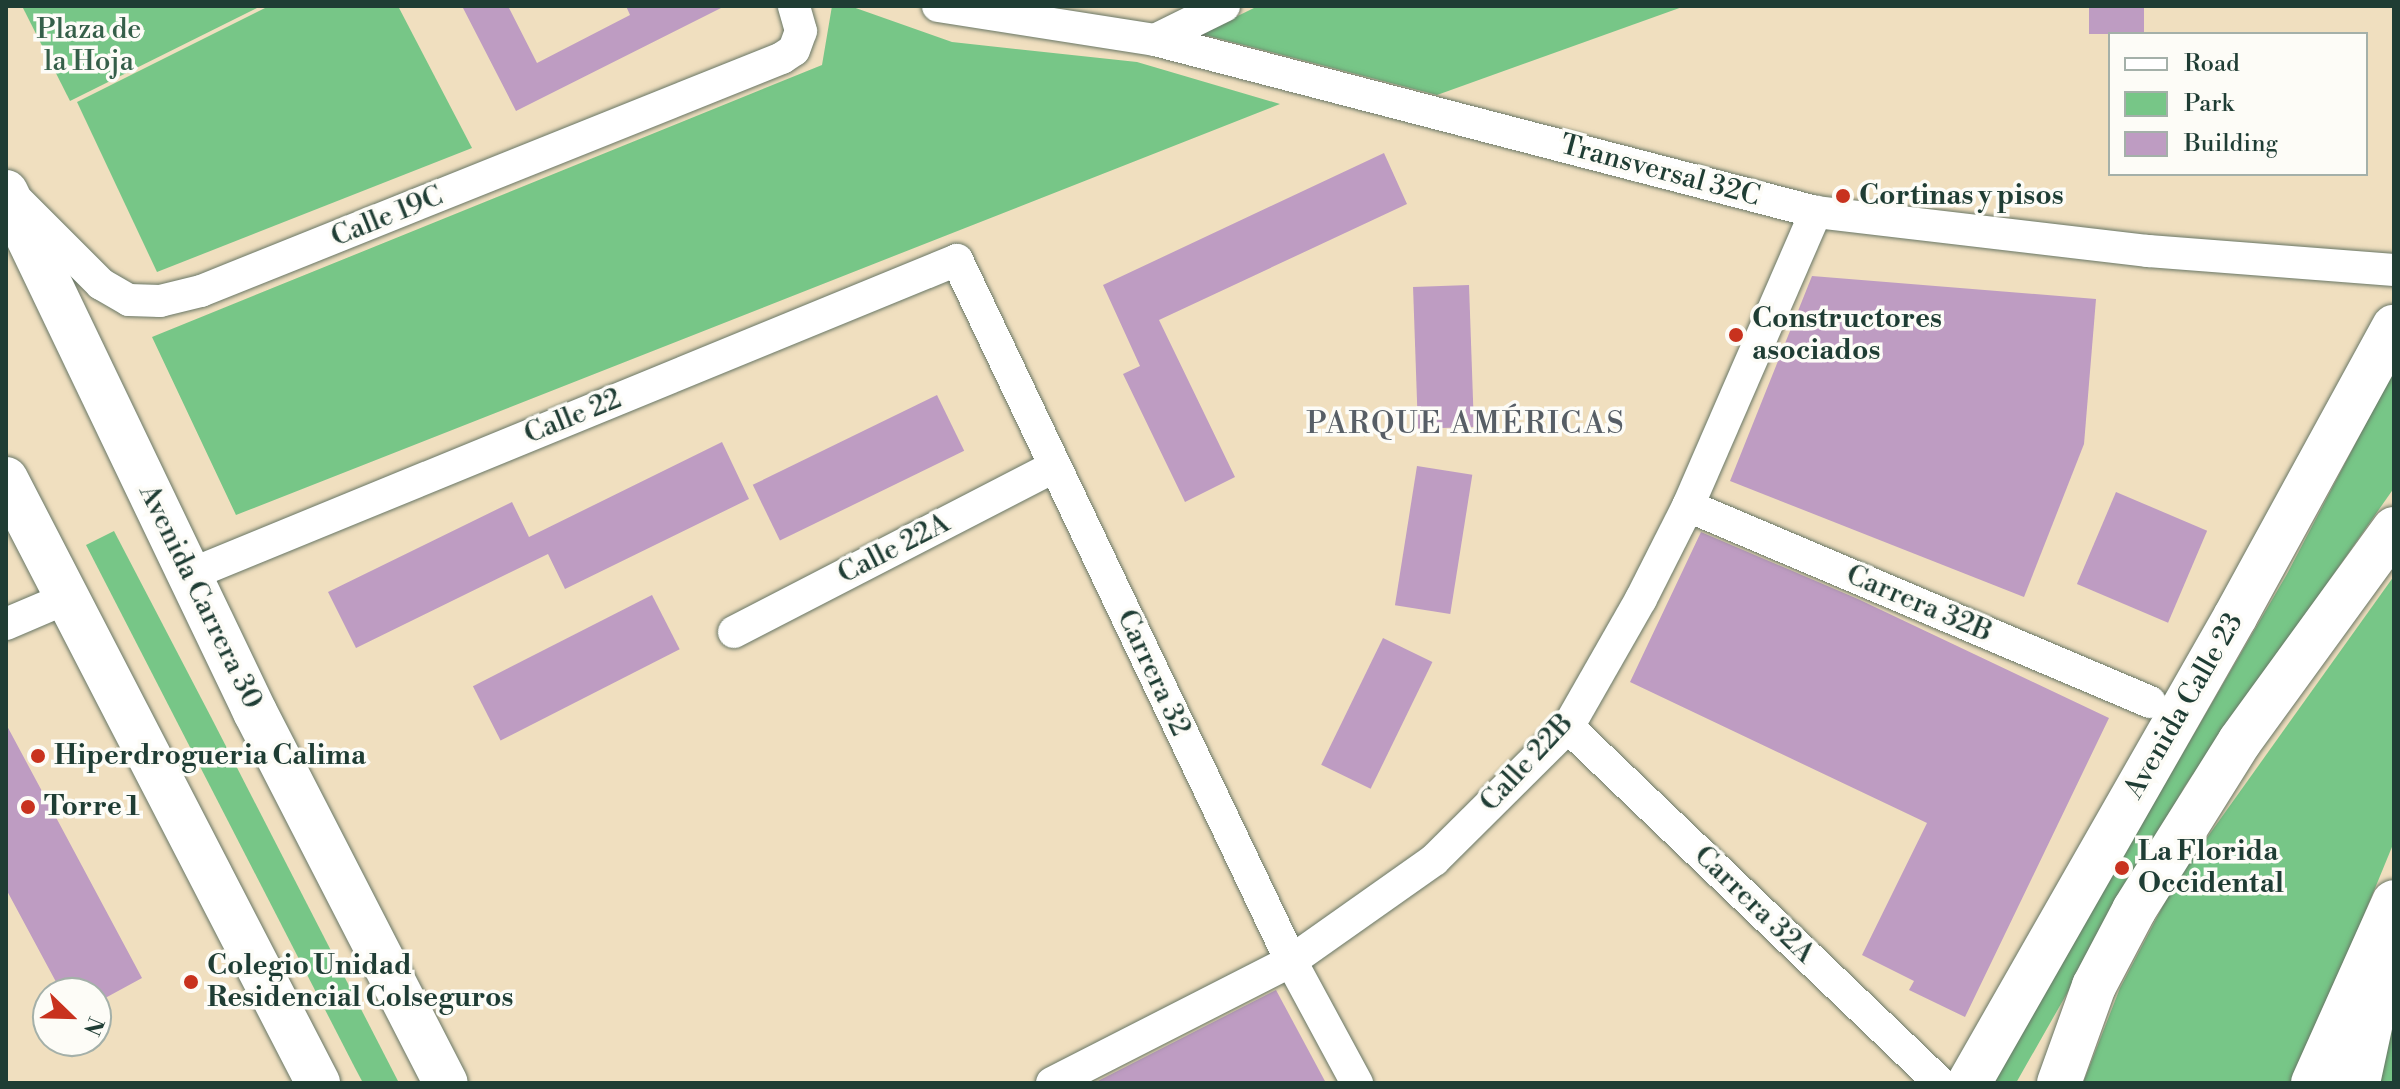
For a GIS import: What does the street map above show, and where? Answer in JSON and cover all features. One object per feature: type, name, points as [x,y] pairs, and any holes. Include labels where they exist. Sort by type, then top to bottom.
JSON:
[{"type":"highway","name":"Avenida Carrera 30","points":[[6,190],[189,575],[363,929],[446,1083]]},
{"type":"highway","name":"Avenida Calle 23","points":[[1969,1083],[2235,617],[2394,327]]},
{"type":"highway","points":[[6,479],[318,1083]]},
{"type":"highway","points":[[2039,1083],[2134,910],[2240,741],[2386,544]]},
{"type":"highway","points":[[2313,1083],[2394,902]]},
{"type":"highway","points":[[2358,1083],[2394,911]]},
{"type":"highway","points":[[2059,1083],[2094,986]]},
{"type":"street","name":"Calle 19C","points":[[6,190],[101,284],[129,300],[160,301],[201,291],[771,63],[794,50],[801,31],[794,6]]},
{"type":"street","name":"Transversal 32C","points":[[938,6],[1155,40],[1816,212],[2148,251],[2394,270]]},
{"type":"street","points":[[1155,40],[1224,6]]},
{"type":"street","name":"Calle 22B","points":[[1052,1083],[1291,961],[1434,860],[1568,727],[1641,599],[1688,506],[1816,212]]},
{"type":"street","name":"Calle 22","points":[[189,575],[957,260]]},
{"type":"street","name":"Carrera 32","points":[[957,260],[1291,961],[1357,1083]]},
{"type":"street","name":"Calle 22A","points":[[734,632],[1055,466]]},
{"type":"street","name":"Carrera 32B","points":[[1688,506],[2150,702]]},
{"type":"street","points":[[6,624],[67,598]]},
{"type":"street","name":"Carrera 32A","points":[[1568,727],[1940,1083]]},
{"type":"green space","name":"Plaza de la Hoja","points":[[22,6],[261,6],[70,101]]},
{"type":"green space","points":[[269,6],[398,6],[472,148],[157,272],[77,102]]},
{"type":"green space","points":[[832,6],[850,6],[952,42],[1137,62],[1280,104],[236,515],[152,337],[822,65]]},
{"type":"green space","points":[[1258,6],[1685,6],[1437,95],[1201,34]]},
{"type":"green space","points":[[2394,370],[2394,488],[2185,786],[2016,1083],[1991,1083],[2287,574]]},
{"type":"green space","points":[[114,531],[399,1083],[363,1083],[354,1066],[86,545]]},
{"type":"green space","points":[[2394,576],[2394,842],[2295,1083],[2083,1083],[2120,988],[2176,881]]},
{"type":"green space","points":[[2394,996],[2394,1083],[2377,1083]]},
{"type":"building","points":[[462,6],[508,6],[537,63],[630,15],[626,6],[725,6],[516,111]]},
{"type":"building","points":[[2089,6],[2144,6],[2144,32],[2089,34]]},
{"type":"building","points":[[1384,153],[1407,204],[1159,320],[1235,477],[1185,502],[1123,374],[1140,366],[1103,285]]},
{"type":"building","points":[[1812,276],[2096,299],[2084,444],[2024,597],[1730,481]]},
{"type":"building","points":[[1469,285],[1474,427],[1418,429],[1413,287]]},
{"type":"building","points":[[937,395],[964,451],[780,541],[753,485]]},
{"type":"building","points":[[722,442],[749,499],[565,589],[548,554],[356,648],[328,592],[512,502],[529,537]]},
{"type":"building","points":[[1417,466],[1472,475],[1450,614],[1395,605]]},
{"type":"building","points":[[2116,492],[2207,531],[2168,623],[2077,584]]},
{"type":"building","points":[[1701,532],[1858,599],[2109,718],[1965,1017],[1909,990],[1914,981],[1862,955],[1927,823],[1630,682]]},
{"type":"building","points":[[652,595],[680,649],[501,741],[473,686]]},
{"type":"building","points":[[1383,638],[1432,662],[1371,789],[1321,765]]},
{"type":"building","name":"Torre 1","points":[[6,724],[142,978],[112,994],[112,977],[53,977],[6,889]]},
{"type":"building","points":[[1276,990],[1326,1083],[1094,1083]]},
{"type":"place","name":"Cortinas y pisos","points":[[1843,196]]},
{"type":"place","name":"Constructores asociados","points":[[1736,335]]},
{"type":"place","name":"Hiperdrogueria Calima","points":[[38,756]]},
{"type":"place","name":"Torre 1","points":[[28,807]]},
{"type":"place","name":"La Florida Occidental","points":[[2122,868]]},
{"type":"place","name":"Colegio Unidad Residencial Colseguros","points":[[191,982]]},
{"type":"district","name":"PARQUE AMÉRICAS","points":[[1466,424]]}]
